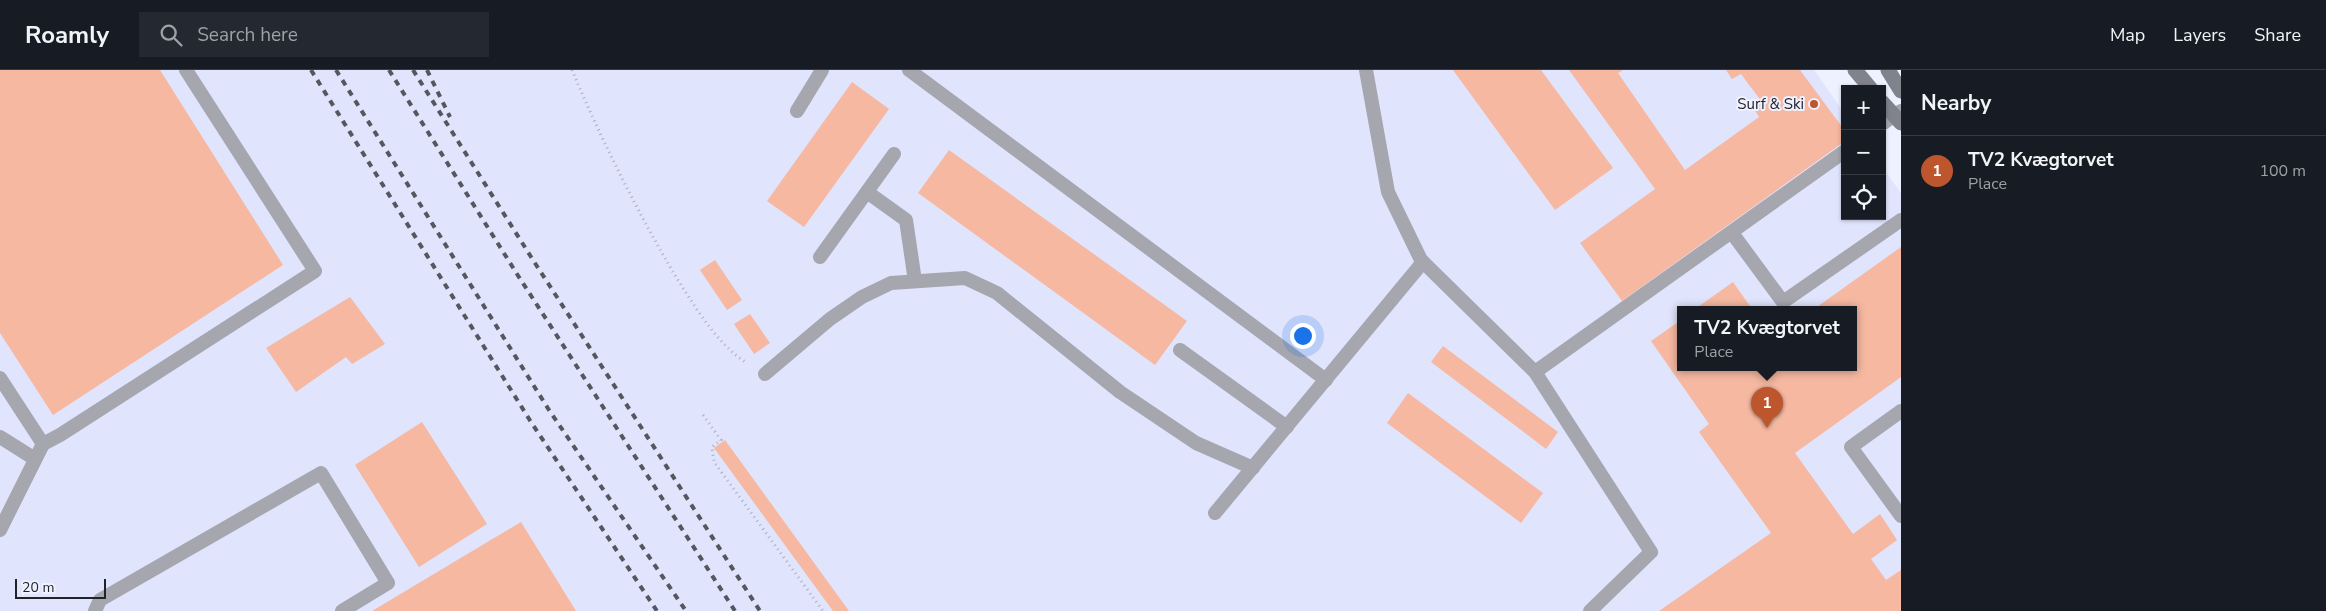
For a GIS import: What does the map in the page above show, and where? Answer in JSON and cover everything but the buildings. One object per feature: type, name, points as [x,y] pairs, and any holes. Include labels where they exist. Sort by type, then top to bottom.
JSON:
[{"type":"street","points":[[1855,70],[1868,85]]},
{"type":"street","points":[[1888,70],[1901,91]]},
{"type":"street","points":[[1886,107],[1895,118]]},
{"type":"lane","points":[[0,530],[43,444],[60,436],[315,271],[186,70]]},
{"type":"lane","points":[[797,111],[822,70]]},
{"type":"lane","points":[[909,70],[1326,380]]},
{"type":"lane","points":[[1366,70],[1388,192],[1423,262],[1535,372],[1651,552],[1590,611]]},
{"type":"lane","points":[[820,258],[894,154]]},
{"type":"lane","points":[[1535,372],[1841,154]]},
{"type":"lane","points":[[867,192],[906,220],[915,281]]},
{"type":"lane","points":[[1732,233],[1783,302],[1901,220]]},
{"type":"lane","points":[[1215,513],[1423,262]]},
{"type":"lane","points":[[764,374],[830,319],[862,297],[891,283],[965,278],[997,293],[1120,392],[1196,443],[1253,468]]},
{"type":"lane","points":[[1180,350],[1287,427]]},
{"type":"lane","points":[[0,378],[43,444]]},
{"type":"lane","points":[[1901,411],[1850,447],[1901,516]]},
{"type":"lane","points":[[0,437],[35,460]]},
{"type":"lane","points":[[95,611],[100,600],[321,473],[388,583],[342,611]]},
{"type":"path","points":[[572,70],[589,110],[648,230],[701,317],[741,359],[764,374]]},
{"type":"path","points":[[703,415],[721,440],[712,447],[714,462],[823,611]]},
{"type":"shaded area","points":[[0,70],[1814,70],[1841,108],[1841,220],[1886,220],[1886,172],[1901,193],[1901,611],[0,611]]},
{"type":"railway","points":[[311,70],[531,422],[657,611]]},
{"type":"railway","points":[[336,70],[549,410],[686,611]]},
{"type":"railway","points":[[389,70],[517,274],[735,611]]},
{"type":"railway","points":[[413,70],[533,260],[760,611]]},
{"type":"railway","points":[[427,70],[450,117]]},
{"type":"place","name":"Surf & Ski","points":[[1814,104]]},
{"type":"place","name":"TV2 Kvægtorvet","points":[[1767,428]]}]
